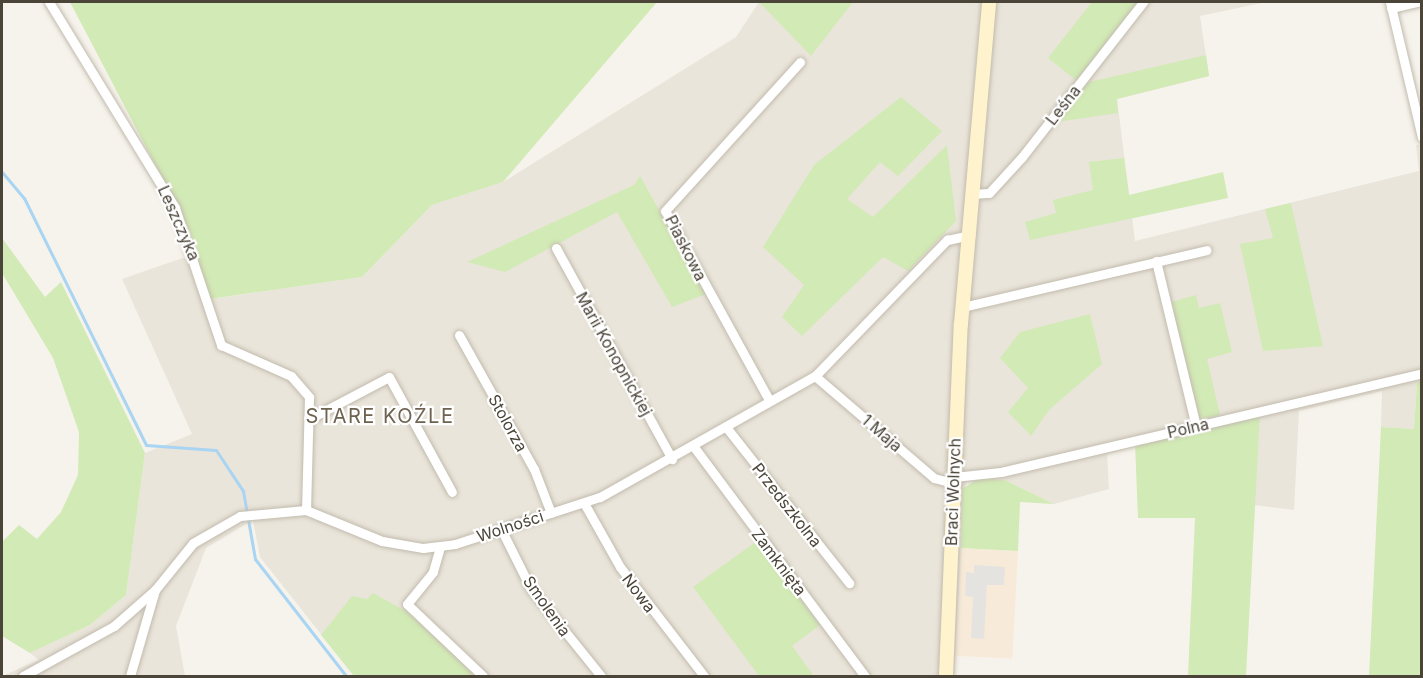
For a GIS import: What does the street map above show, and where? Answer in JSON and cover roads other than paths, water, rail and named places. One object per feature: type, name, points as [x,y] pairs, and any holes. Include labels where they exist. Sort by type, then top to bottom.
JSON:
[{"type":"main road","name":"Braci Wolnych","points":[[946,676],[962,307],[989,2]]},
{"type":"street","name":"Leszczyka","points":[[49,2],[176,207],[221,345],[297,380],[309,397],[311,418],[306,510]]},
{"type":"street","name":"Leśna","points":[[973,194],[989,193],[1022,157],[1143,2]]},
{"type":"street","points":[[1418,2],[1390,5],[1422,137]]},
{"type":"street","name":"Piaskowa","points":[[768,398],[665,211],[800,62]]},
{"type":"street","name":"Wolności","points":[[22,676],[93,641],[155,590],[193,543],[240,516],[253,512],[306,510],[382,541],[440,547],[584,503],[694,447],[768,398],[815,376],[947,240],[970,235]]},
{"type":"street","name":"Marii Konopnickiej","points":[[556,248],[672,459]]},
{"type":"street","points":[[962,307],[1206,249]]},
{"type":"street","points":[[1156,261],[1196,426]]},
{"type":"street","name":"Stolorza","points":[[459,335],[534,469],[551,513]]},
{"type":"street","name":"Polna","points":[[954,480],[1001,472],[1422,373]]},
{"type":"street","name":"1 Maja","points":[[815,376],[934,478],[954,480]]},
{"type":"street","points":[[311,418],[389,377],[452,492]]},
{"type":"street","name":"Przedszkolna","points":[[726,427],[849,583]]},
{"type":"street","name":"Zamknięta","points":[[694,447],[865,676]]},
{"type":"street","name":"Nowa","points":[[584,503],[620,567],[704,676]]},
{"type":"street","name":"Smolenia","points":[[501,529],[531,589],[601,676]]},
{"type":"street","points":[[440,547],[433,572],[407,604],[483,676]]},
{"type":"street","points":[[130,676],[155,590]]},
{"type":"waterway","points":[[2,172],[24,198],[146,445],[216,450],[243,491],[255,559],[346,676]]},
{"type":"district","name":"STARE KOŹLE","points":[[380,416]]}]
